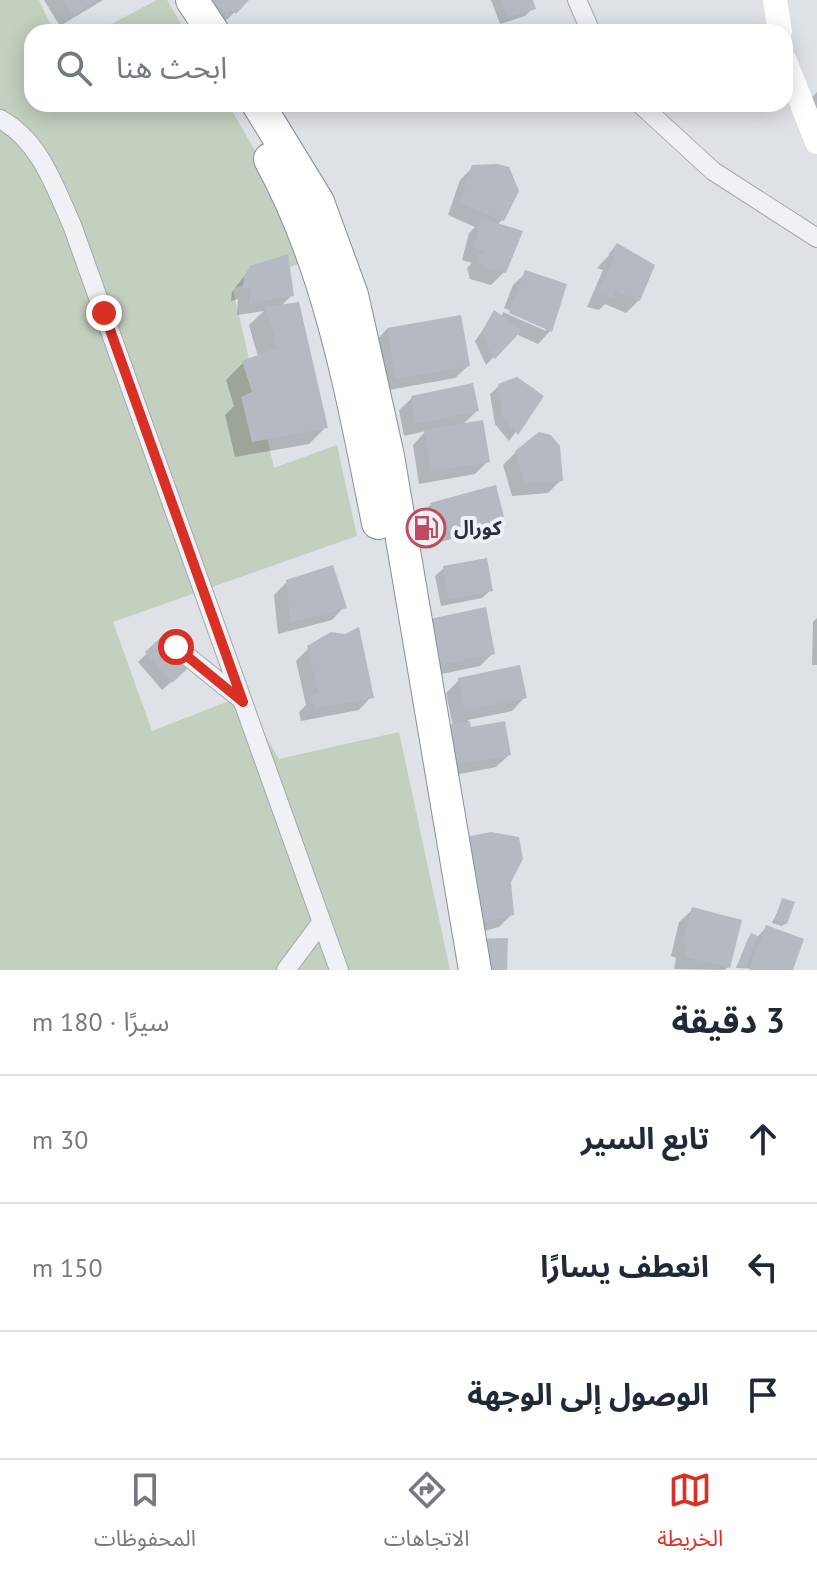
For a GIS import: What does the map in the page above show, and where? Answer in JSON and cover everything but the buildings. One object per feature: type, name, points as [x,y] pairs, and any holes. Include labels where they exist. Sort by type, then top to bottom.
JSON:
[{"type":"highway","points":[[176,0],[191,24]]},
{"type":"highway","points":[[192,0],[208,24]]},
{"type":"highway","points":[[243,112],[296,212],[349,383],[393,593],[457,970]]},
{"type":"highway","points":[[263,112],[318,202],[336,243],[360,325],[394,488],[475,970]]},
{"type":"main road","points":[[775,0],[779,24]]},
{"type":"main road","points":[[793,81],[817,142]]},
{"type":"street","points":[[577,0],[588,24]]},
{"type":"street","points":[[649,112],[713,171],[817,238]]},
{"type":"street","points":[[0,119],[27,139],[42,159],[72,225],[339,970]]},
{"type":"street","points":[[176,647],[243,702]]},
{"type":"street","points":[[286,970],[321,923]]},
{"type":"green space","points":[[0,0],[39,0],[50,24],[24,24],[24,112],[233,112],[317,257],[233,289],[274,468],[337,445],[357,536],[113,622],[152,731],[242,696],[279,759],[399,732],[450,970],[0,970]]},
{"type":"green space","points":[[157,0],[167,0],[181,24],[111,24]]},
{"type":"place","name":"كورال","points":[[426,528]]},
{"type":"route","points":[[104,313],[243,702],[176,647]]}]
